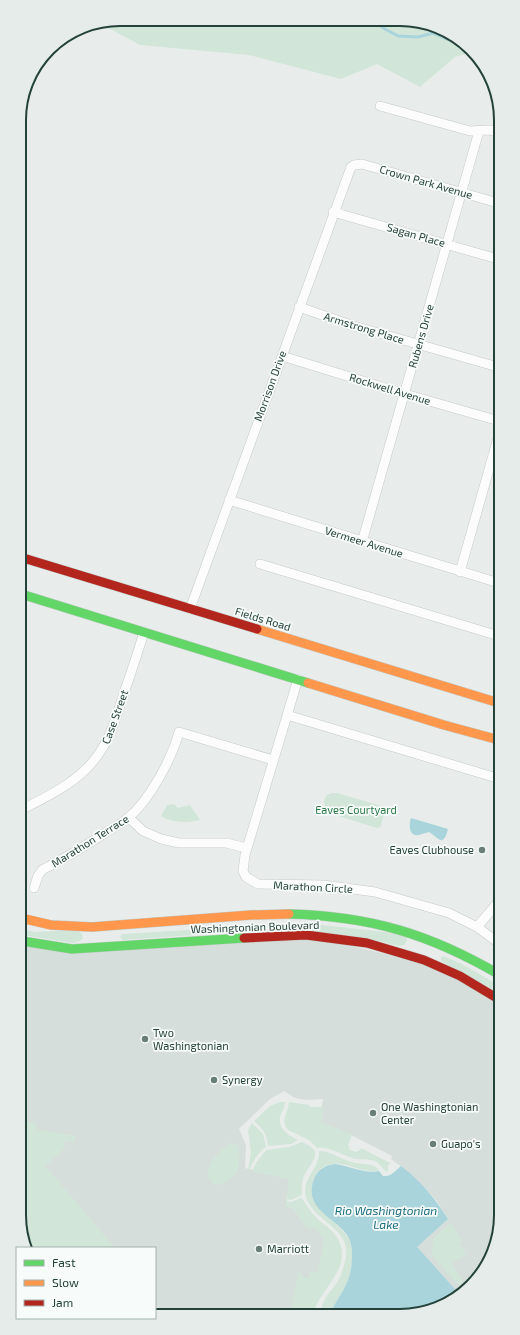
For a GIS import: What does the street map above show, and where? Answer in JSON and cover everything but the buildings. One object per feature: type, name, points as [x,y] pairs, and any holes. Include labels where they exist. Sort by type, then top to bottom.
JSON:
[{"type":"main road","name":"Fields Road","points":[[26,559],[494,701]]},
{"type":"main road","points":[[26,596],[444,725],[494,739]]},
{"type":"main road","name":"Washingtonian Boulevard","points":[[26,919],[51,925],[84,927],[110,936],[158,943],[261,926],[309,915],[344,918],[395,928],[427,950],[460,976],[494,996]]},
{"type":"main road","name":"Washingtonian Boulevard","points":[[26,943],[72,949],[110,936],[261,926],[306,935],[468,956],[494,971]]},
{"type":"street","points":[[380,106],[465,130],[494,131]]},
{"type":"street","name":"Rubens Drive","points":[[362,542],[479,131]]},
{"type":"street","name":"Crown Park Avenue","points":[[354,165],[362,164],[494,202]]},
{"type":"street","name":"Morrison Drive","points":[[190,609],[348,171],[354,165]]},
{"type":"street","name":"Sagan Place","points":[[333,212],[494,258]]},
{"type":"street","name":"Armstrong Place","points":[[299,307],[354,326],[494,366]]},
{"type":"street","name":"Rockwell Avenue","points":[[282,356],[494,420]]},
{"type":"street","points":[[460,572],[494,452]]},
{"type":"street","name":"Vermeer Avenue","points":[[229,500],[494,582]]},
{"type":"street","points":[[260,564],[494,634]]},
{"type":"street","name":"Case Street","points":[[26,807],[72,782],[86,770],[104,748],[112,731],[144,632]]},
{"type":"street","name":"Marathon Circle","points":[[298,679],[243,863],[243,871],[246,877],[258,884],[323,885],[375,892],[449,913],[477,927]]},
{"type":"street","points":[[287,715],[494,777]]},
{"type":"street","name":"Marathon Terrace","points":[[34,888],[38,876],[42,870],[84,847],[129,818],[145,799],[158,779],[172,752],[179,732],[273,760]]},
{"type":"street","points":[[129,818],[143,831],[161,840],[179,843],[226,843],[247,848]]},
{"type":"street","points":[[494,907],[477,927],[494,940]]},
{"type":"shaded area","points":[[320,939],[426,963],[494,999],[494,1222],[491,1240],[487,1251],[471,1277],[455,1291],[455,1289],[416,1247],[448,1219],[437,1201],[417,1179],[391,1159],[392,1156],[349,1134],[319,1126],[323,1099],[299,1099],[284,1091],[270,1099],[239,1129],[246,1145],[245,1168],[286,1176],[290,1179],[286,1206],[293,1208],[317,1228],[326,1241],[319,1272],[302,1309],[159,1309],[156,1305],[156,1247],[105,1247],[26,1166],[26,943],[55,949]]},
{"type":"green space","points":[[400,26],[430,31],[457,45],[467,54],[455,57],[420,87],[377,64],[341,79],[249,55],[140,45],[107,27]]},
{"type":"green space","name":"Eaves Courtyard","points":[[332,793],[337,793],[385,807],[381,827],[377,828],[329,813],[324,802],[325,797]]},
{"type":"green space","points":[[174,804],[178,808],[190,805],[200,820],[180,822],[161,816],[167,805]]},
{"type":"green space","points":[[279,925],[323,925],[402,934],[407,937],[407,941],[404,945],[399,946],[367,938],[282,930],[279,928]]},
{"type":"green space","points":[[234,927],[238,929],[236,932],[123,940],[120,937],[122,934]]},
{"type":"green space","points":[[26,930],[35,932],[77,930],[82,934],[83,938],[80,941],[73,943],[26,936]]},
{"type":"green space","points":[[443,956],[462,964],[494,983],[494,991],[441,961],[441,957]]},
{"type":"green space","points":[[280,1102],[285,1102],[280,1117],[282,1128],[285,1132],[298,1140],[291,1144],[268,1146],[267,1138],[264,1132],[254,1121],[270,1106]]},
{"type":"green space","points":[[289,1102],[310,1105],[310,1107],[323,1107],[321,1123],[352,1134],[348,1145],[350,1150],[356,1152],[361,1148],[390,1163],[388,1166],[388,1171],[386,1172],[375,1161],[351,1158],[327,1148],[317,1148],[309,1140],[288,1130],[285,1123],[285,1116]]},
{"type":"green space","points":[[27,1122],[35,1122],[36,1129],[75,1136],[74,1142],[66,1141],[64,1149],[45,1166],[114,1247],[32,1247],[29,1240],[26,1215]]},
{"type":"green space","points":[[252,1123],[263,1134],[266,1147],[256,1158],[249,1171],[251,1153],[248,1130]]},
{"type":"green space","points":[[302,1142],[314,1150],[315,1158],[304,1176],[302,1195],[291,1200],[286,1199],[289,1183],[288,1179],[252,1171],[266,1150],[289,1147]]},
{"type":"green space","points":[[231,1143],[238,1145],[239,1147],[239,1159],[236,1174],[227,1181],[216,1185],[210,1181],[208,1175],[209,1169],[216,1156]]},
{"type":"green space","points":[[319,1151],[328,1152],[348,1161],[376,1167],[379,1170],[373,1171],[347,1165],[334,1164],[325,1166],[321,1169],[317,1173],[314,1180],[312,1190],[317,1205],[322,1212],[347,1236],[351,1242],[352,1248],[352,1263],[349,1277],[333,1309],[321,1309],[325,1299],[341,1276],[346,1250],[344,1241],[339,1233],[310,1206],[306,1197],[306,1184],[319,1157]]},
{"type":"green space","points":[[301,1198],[314,1215],[335,1234],[341,1246],[341,1264],[315,1309],[291,1309],[299,1271],[303,1277],[307,1278],[309,1277],[310,1272],[316,1273],[318,1271],[324,1240],[317,1229],[306,1227],[293,1208],[285,1207],[286,1201],[291,1202]]},
{"type":"green space","points":[[451,1223],[462,1241],[459,1243],[466,1255],[452,1263],[464,1284],[460,1286],[433,1256],[432,1248],[434,1238]]},
{"type":"water","points":[[411,818],[448,829],[444,839],[440,840],[429,832],[419,835],[413,834],[410,830]]},
{"type":"water","name":"Rio Washingtonian Lake","points":[[328,1165],[341,1165],[363,1171],[379,1171],[383,1176],[391,1175],[401,1166],[421,1184],[438,1204],[448,1219],[417,1247],[455,1289],[455,1291],[436,1302],[413,1308],[333,1309],[344,1289],[349,1276],[352,1253],[348,1236],[319,1209],[314,1201],[312,1191],[314,1179],[320,1170]]},
{"type":"waterway","points":[[381,26],[398,36],[418,37],[433,33],[446,39]]},
{"type":"traffic: fast","points":[[26,596],[308,683]]},
{"type":"traffic: fast","points":[[289,914],[346,919],[373,923],[399,930],[449,948],[494,972]]},
{"type":"traffic: fast","points":[[26,942],[72,949],[244,938]]},
{"type":"traffic: slow","points":[[257,629],[494,701]]},
{"type":"traffic: slow","points":[[308,683],[444,725],[494,739]]},
{"type":"traffic: slow","points":[[26,919],[51,925],[92,927],[251,915],[289,914]]},
{"type":"traffic: jam","points":[[26,559],[257,629]]},
{"type":"traffic: jam","points":[[244,938],[306,935],[367,943],[424,960],[460,976],[494,996]]},
{"type":"place","name":"Eaves Clubhouse","points":[[482,850]]},
{"type":"place","name":"Two Washingtonian","points":[[145,1039]]},
{"type":"place","name":"Synergy","points":[[214,1080]]},
{"type":"place","name":"One Washingtonian Center","points":[[373,1113]]},
{"type":"place","name":"Guapo's","points":[[433,1144]]},
{"type":"place","name":"Marriott","points":[[259,1249]]}]
